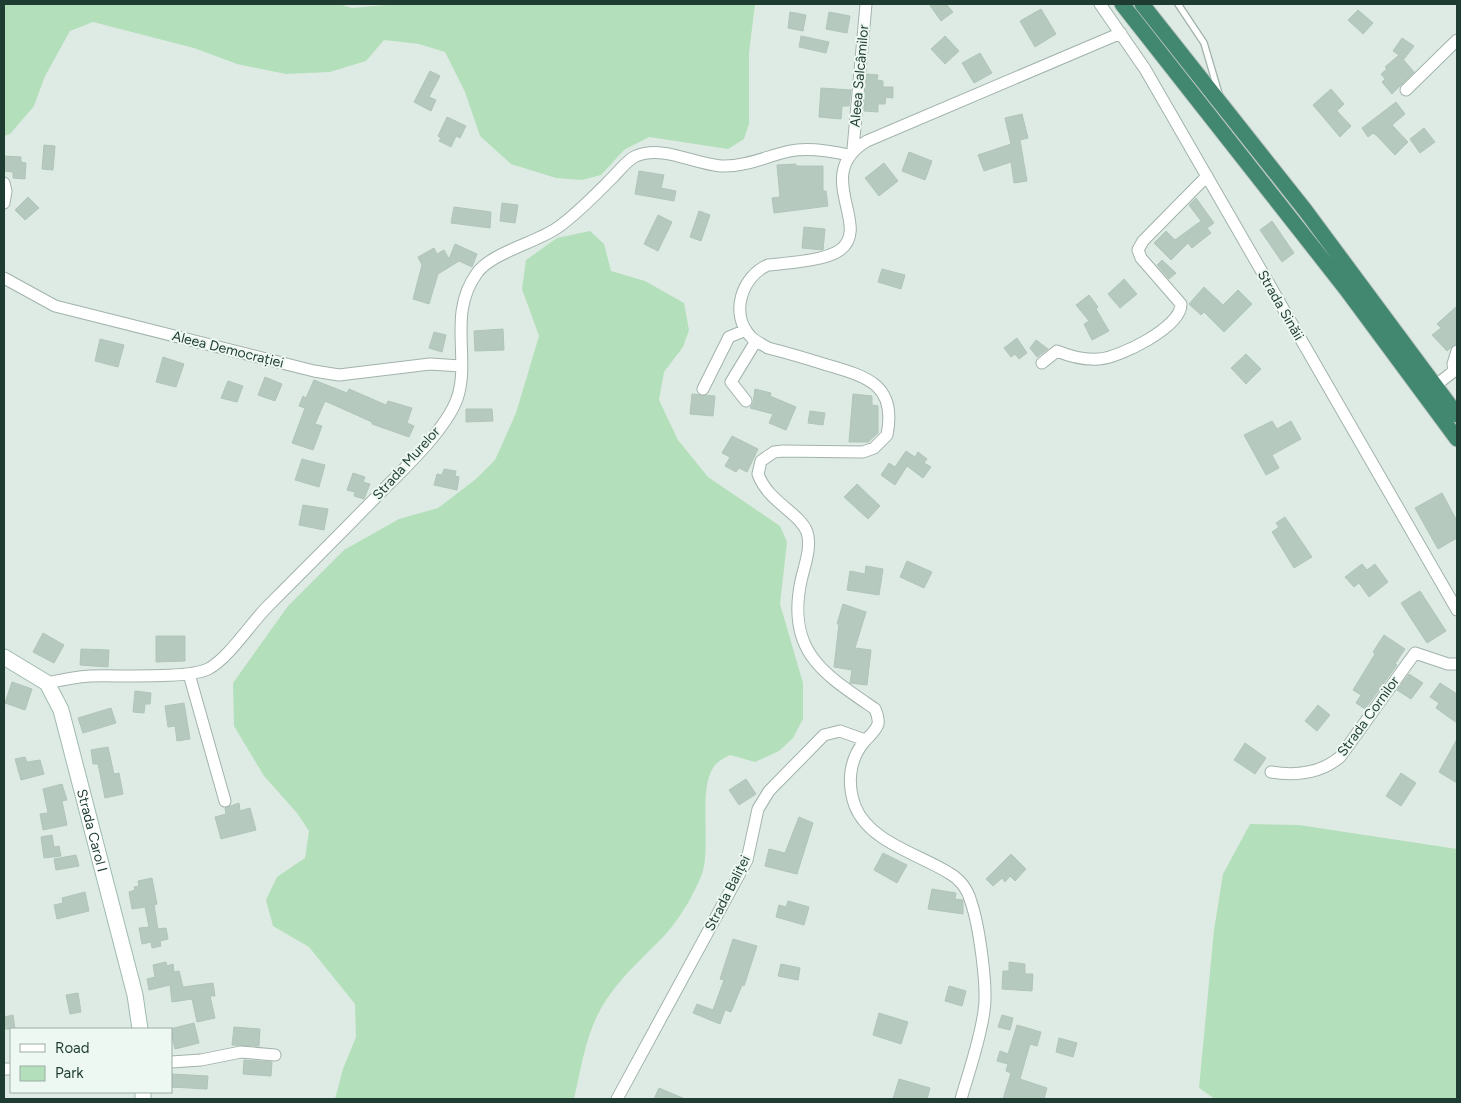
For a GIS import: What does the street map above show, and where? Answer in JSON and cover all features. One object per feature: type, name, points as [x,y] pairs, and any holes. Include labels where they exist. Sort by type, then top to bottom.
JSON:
[{"type":"highway","points":[[1122,4],[1340,281],[1457,439]]},
{"type":"highway","points":[[1142,4],[1311,218],[1457,415]]},
{"type":"main road","name":"Strada Carol I","points":[[4,657],[47,683],[55,694],[64,718],[134,996],[140,1028]]},
{"type":"street","name":"Aleea Salcâmilor","points":[[746,330],[740,308],[741,296],[754,273],[768,265],[831,254],[846,244],[850,235],[842,172],[851,152],[866,4]]},
{"type":"street","name":"Strada Sinăii","points":[[1100,4],[1121,33],[1207,176],[1457,610]]},
{"type":"street","points":[[851,152],[867,141],[1121,33]]},
{"type":"street","points":[[1406,90],[1457,40]]},
{"type":"street","name":"Strada Murelor","points":[[47,683],[87,676],[189,674],[209,669],[221,660],[267,607],[412,462],[456,402],[460,386],[462,309],[477,272],[496,257],[523,247],[556,229],[585,205],[634,156],[649,153],[664,154],[722,166],[747,164],[792,150],[851,152]]},
{"type":"street","points":[[1042,363],[1058,351],[1082,360],[1121,355],[1154,336],[1177,316],[1181,304],[1141,258],[1138,250],[1143,242],[1207,176]]},
{"type":"street","points":[[4,183],[6,191],[4,203]]},
{"type":"street","name":"Aleea Democrației","points":[[4,278],[54,306],[314,371],[339,375],[436,364],[461,366]]},
{"type":"street","points":[[703,389],[729,337],[746,330],[756,341],[768,348],[865,377],[882,390],[890,410],[888,435],[874,448],[863,452],[774,452],[766,456],[759,467],[758,474],[764,488],[803,525],[808,537],[798,604],[798,618],[808,652],[819,668],[831,680],[875,710],[878,722],[859,748],[850,769],[850,789],[855,807],[862,818],[895,845],[950,873],[960,881],[972,903],[986,992],[984,1011],[961,1099]]},
{"type":"street","points":[[746,401],[731,382],[756,341]]},
{"type":"street","points":[[1436,385],[1456,372],[1453,364],[1457,351]]},
{"type":"street","name":"Strada Cornilor","points":[[1271,772],[1288,775],[1312,771],[1332,763],[1340,756],[1415,653],[1448,664],[1457,664]]},
{"type":"street","points":[[189,674],[225,801]]},
{"type":"street","name":"Strada Baliței","points":[[617,1099],[747,860],[754,819],[763,799],[824,735],[840,731],[865,740]]},
{"type":"street","points":[[172,1062],[201,1060],[241,1052],[275,1055]]},
{"type":"lane","points":[[1178,4],[1204,43],[1221,104]]},
{"type":"green space","points":[[4,4],[339,4],[352,8],[397,4],[755,4],[749,53],[749,124],[744,139],[728,149],[649,137],[624,150],[601,175],[582,180],[556,178],[511,164],[480,136],[465,92],[445,52],[419,44],[384,40],[366,61],[330,72],[286,74],[237,64],[194,48],[93,22],[70,31],[45,76],[34,106],[10,134],[4,136]]},
{"type":"green space","points":[[590,231],[604,244],[611,271],[645,281],[684,303],[689,330],[683,347],[664,372],[659,400],[678,440],[708,477],[780,526],[787,542],[780,604],[803,683],[803,719],[793,738],[779,751],[755,762],[730,755],[717,763],[711,772],[707,785],[706,848],[702,874],[691,898],[676,921],[624,977],[603,1005],[588,1039],[574,1099],[335,1099],[343,1069],[356,1037],[355,1004],[309,947],[273,926],[266,900],[277,877],[305,858],[309,831],[297,813],[264,776],[234,726],[233,683],[288,606],[344,550],[399,519],[438,508],[476,479],[495,460],[516,413],[539,336],[522,289],[526,260],[557,238]]},
{"type":"green space","points":[[1250,824],[1299,825],[1457,849],[1457,1099],[1215,1099],[1199,1088],[1214,930],[1223,874]]},
{"type":"building","points":[[929,4],[946,4],[953,12],[941,21]]},
{"type":"building","points":[[1041,9],[1056,34],[1035,47],[1020,21]]},
{"type":"building","points":[[1358,10],[1373,23],[1363,34],[1348,20]]},
{"type":"building","points":[[790,12],[806,15],[803,31],[788,28]]},
{"type":"building","points":[[829,12],[850,16],[847,33],[826,29]]},
{"type":"building","points":[[801,36],[829,42],[826,53],[799,47]]},
{"type":"building","points":[[945,36],[959,51],[945,64],[931,49]]},
{"type":"building","points":[[1402,38],[1414,46],[1404,59],[1401,57],[1414,72],[1392,94],[1382,82],[1385,79],[1381,74],[1387,69],[1385,67],[1399,55],[1393,51]]},
{"type":"building","points":[[980,53],[992,73],[974,83],[962,63]]},
{"type":"building","points":[[430,71],[440,76],[429,97],[436,100],[431,111],[414,102]]},
{"type":"building","points":[[867,74],[878,75],[877,80],[883,81],[883,87],[893,87],[893,98],[886,97],[885,104],[878,104],[878,112],[864,111]]},
{"type":"building","points":[[821,88],[851,90],[849,106],[842,106],[841,119],[819,117]]},
{"type":"building","points":[[1331,89],[1344,104],[1337,111],[1351,126],[1340,137],[1313,105]]},
{"type":"building","points":[[1396,102],[1405,114],[1392,125],[1408,142],[1395,155],[1377,136],[1373,133],[1368,137],[1362,128]]},
{"type":"building","points":[[1022,114],[1028,138],[1020,140],[1027,181],[1014,183],[1011,162],[984,171],[978,155],[1011,144],[1005,118]]},
{"type":"building","points":[[447,117],[466,126],[460,138],[456,136],[451,147],[439,141],[441,138],[438,136]]},
{"type":"building","points":[[1424,128],[1435,142],[1420,153],[1410,139]]},
{"type":"building","points":[[44,145],[55,146],[53,170],[42,169]]},
{"type":"building","points":[[909,152],[932,161],[925,180],[902,171]]},
{"type":"building","points":[[4,156],[21,157],[21,162],[26,163],[25,179],[13,178],[13,172],[4,171]]},
{"type":"building","points":[[884,163],[898,181],[879,196],[865,178]]},
{"type":"building","points":[[796,164],[796,166],[823,166],[823,191],[826,191],[828,206],[774,213],[772,198],[780,197],[777,165]]},
{"type":"building","points":[[639,171],[664,175],[661,188],[676,191],[674,201],[635,194]]},
{"type":"building","points":[[28,197],[39,208],[25,220],[15,210]]},
{"type":"building","points":[[1196,198],[1214,223],[1207,228],[1211,233],[1192,248],[1188,243],[1171,260],[1154,243],[1166,231],[1175,240],[1201,221],[1189,205]]},
{"type":"building","points":[[502,203],[518,205],[515,223],[500,221]]},
{"type":"building","points":[[454,207],[491,212],[490,228],[451,223]]},
{"type":"building","points":[[699,211],[710,215],[701,241],[690,237]]},
{"type":"building","points":[[658,215],[672,222],[658,251],[644,244]]},
{"type":"building","points":[[1272,221],[1294,253],[1282,262],[1260,230]]},
{"type":"building","points":[[804,227],[825,229],[823,250],[802,248]]},
{"type":"building","points":[[455,244],[477,254],[472,267],[459,261],[438,274],[429,304],[413,299],[422,265],[418,257],[434,248],[437,254],[444,250],[449,259]]},
{"type":"building","points":[[1162,260],[1176,273],[1169,279],[1157,265]]},
{"type":"building","points":[[882,269],[905,275],[901,289],[878,282]]},
{"type":"building","points":[[1124,279],[1137,294],[1120,308],[1108,294]]},
{"type":"building","points":[[1204,287],[1223,305],[1238,290],[1252,304],[1224,332],[1204,312],[1201,315],[1189,304]]},
{"type":"building","points":[[1089,295],[1098,307],[1096,309],[1109,331],[1092,340],[1084,324],[1089,321],[1076,305]]},
{"type":"building","points":[[1457,306],[1457,343],[1447,351],[1432,335],[1441,328],[1437,324]]},
{"type":"building","points":[[503,329],[504,350],[475,351],[474,331]]},
{"type":"building","points":[[434,332],[446,335],[442,352],[429,348]]},
{"type":"building","points":[[1017,338],[1027,353],[1019,359],[1015,354],[1011,357],[1004,348]]},
{"type":"building","points":[[100,339],[124,345],[118,367],[95,361]]},
{"type":"building","points":[[1036,340],[1048,349],[1037,357],[1030,348]]},
{"type":"building","points":[[1246,354],[1261,369],[1246,384],[1231,368]]},
{"type":"building","points":[[163,357],[184,364],[176,387],[156,382]]},
{"type":"building","points":[[265,377],[282,384],[275,401],[258,395]]},
{"type":"building","points":[[314,380],[347,393],[349,389],[386,405],[388,401],[412,408],[407,423],[414,426],[409,437],[372,424],[372,422],[325,401],[315,424],[322,426],[313,450],[292,443],[305,408],[299,406],[303,396],[306,398]]},
{"type":"building","points":[[228,381],[243,386],[237,402],[221,398]]},
{"type":"building","points":[[755,389],[771,393],[770,396],[796,407],[786,430],[769,423],[773,414],[750,408],[753,403]]},
{"type":"building","points":[[692,394],[715,396],[713,416],[690,414]]},
{"type":"building","points":[[853,394],[872,396],[872,405],[878,406],[878,433],[868,442],[849,442]]},
{"type":"building","points":[[466,409],[492,409],[493,421],[466,422]]},
{"type":"building","points":[[810,411],[825,413],[823,425],[808,423]]},
{"type":"building","points":[[1272,421],[1277,429],[1291,421],[1301,439],[1272,455],[1279,468],[1266,475],[1244,435]]},
{"type":"building","points":[[732,436],[758,449],[747,472],[739,468],[736,472],[725,466],[730,457],[722,453]]},
{"type":"building","points":[[906,451],[915,457],[918,452],[927,459],[924,463],[931,467],[923,478],[907,466],[895,485],[881,475],[889,463],[895,467]]},
{"type":"building","points":[[302,459],[325,465],[319,487],[295,480]]},
{"type":"building","points":[[444,469],[456,471],[455,476],[459,477],[457,490],[434,485],[437,474],[442,475]]},
{"type":"building","points":[[353,473],[365,477],[363,482],[370,484],[364,499],[354,496],[355,492],[347,490]]},
{"type":"building","points":[[857,484],[880,506],[868,519],[844,497]]},
{"type":"building","points":[[1442,493],[1457,521],[1457,538],[1438,549],[1415,508]]},
{"type":"building","points":[[303,505],[328,509],[324,530],[299,525]]},
{"type":"building","points":[[1285,517],[1312,557],[1294,568],[1272,532],[1279,527],[1276,523]]},
{"type":"building","points":[[907,561],[932,572],[924,588],[900,577]]},
{"type":"building","points":[[1362,564],[1367,570],[1375,564],[1388,582],[1369,597],[1359,583],[1354,587],[1345,577]]},
{"type":"building","points":[[866,566],[883,569],[879,595],[847,590],[850,571],[865,574]]},
{"type":"building","points":[[1420,591],[1446,631],[1427,643],[1401,603]]},
{"type":"building","points":[[843,604],[866,612],[855,648],[871,650],[867,685],[850,683],[852,670],[834,667],[839,624],[837,624]]},
{"type":"building","points":[[43,633],[64,645],[54,663],[33,652]]},
{"type":"building","points":[[1384,635],[1405,649],[1395,664],[1397,665],[1365,709],[1356,703],[1361,695],[1353,690]]},
{"type":"building","points":[[156,636],[185,636],[185,661],[156,662]]},
{"type":"building","points":[[81,649],[109,650],[108,667],[80,665]]},
{"type":"building","points":[[1409,674],[1423,683],[1411,699],[1397,690]]},
{"type":"building","points":[[12,682],[32,689],[25,710],[5,703]]},
{"type":"building","points":[[1440,683],[1457,694],[1457,723],[1436,708],[1439,703],[1430,697]]},
{"type":"building","points":[[135,691],[151,693],[150,704],[145,704],[144,713],[133,712]]},
{"type":"building","points":[[184,703],[190,739],[177,741],[175,726],[168,727],[165,706]]},
{"type":"building","points":[[1318,705],[1330,715],[1317,731],[1305,721]]},
{"type":"building","points":[[111,708],[116,723],[83,733],[78,718]]},
{"type":"building","points":[[1457,739],[1457,783],[1439,772]]},
{"type":"building","points":[[1245,743],[1266,758],[1255,774],[1234,760]]},
{"type":"building","points":[[108,747],[114,774],[119,773],[123,794],[105,798],[98,764],[93,764],[91,750]]},
{"type":"building","points":[[25,757],[27,762],[40,760],[44,774],[21,780],[15,759]]},
{"type":"building","points":[[1401,773],[1416,783],[1401,806],[1386,796]]},
{"type":"building","points":[[746,779],[756,794],[739,805],[729,790]]},
{"type":"building","points":[[62,784],[67,800],[62,801],[67,825],[43,830],[40,814],[48,813],[43,789]]},
{"type":"building","points":[[239,803],[240,811],[250,808],[256,830],[221,839],[215,817],[226,814],[225,808]]},
{"type":"building","points":[[799,817],[813,823],[797,874],[765,866],[769,849],[785,853]]},
{"type":"building","points":[[52,835],[54,847],[59,846],[61,856],[44,858],[41,837]]},
{"type":"building","points":[[883,853],[907,865],[897,883],[874,870]]},
{"type":"building","points":[[1011,854],[1026,869],[1015,881],[1010,876],[1005,882],[1002,878],[993,886],[986,879]]},
{"type":"building","points":[[76,855],[79,866],[56,870],[54,859]]},
{"type":"building","points":[[152,878],[157,904],[154,905],[158,929],[166,928],[168,939],[160,941],[161,946],[152,948],[151,942],[142,944],[139,928],[149,927],[145,907],[132,909],[129,892],[135,890],[134,887],[139,886],[138,881]]},
{"type":"building","points":[[932,889],[956,893],[955,899],[963,900],[963,914],[928,909]]},
{"type":"building","points":[[85,892],[89,911],[57,919],[54,905],[63,903],[62,898]]},
{"type":"building","points":[[788,901],[809,907],[804,925],[776,917],[779,905],[786,907]]},
{"type":"building","points":[[733,939],[757,946],[744,986],[742,985],[731,1012],[725,1010],[720,1024],[693,1013],[697,1004],[713,1010],[724,980],[720,979]]},
{"type":"building","points":[[166,962],[167,966],[173,964],[174,972],[179,971],[183,987],[213,983],[215,996],[210,996],[215,1018],[197,1022],[192,999],[172,1002],[170,985],[149,990],[147,979],[155,977],[153,965]]},
{"type":"building","points":[[1009,962],[1025,964],[1025,974],[1033,974],[1032,991],[1002,989],[1003,971],[1009,971]]},
{"type":"building","points":[[781,964],[800,968],[798,980],[778,976]]},
{"type":"building","points":[[949,986],[966,991],[962,1006],[945,1001]]},
{"type":"building","points":[[78,993],[81,1012],[70,1014],[66,995]]},
{"type":"building","points":[[879,1013],[908,1022],[901,1044],[873,1035]]},
{"type":"building","points":[[13,1015],[15,1028],[4,1029],[4,1017]]},
{"type":"building","points":[[1002,1015],[1013,1018],[1010,1030],[998,1027]]},
{"type":"building","points":[[194,1023],[199,1043],[175,1049],[172,1028]]},
{"type":"building","points":[[1017,1025],[1041,1032],[1037,1046],[1030,1044],[1020,1079],[1047,1088],[1044,1099],[1003,1099],[1011,1073],[1006,1071],[1008,1064],[997,1061],[1000,1051],[1008,1054]]},
{"type":"building","points":[[234,1027],[260,1029],[259,1046],[232,1045]]},
{"type":"building","points":[[1059,1038],[1077,1043],[1073,1057],[1056,1052]]},
{"type":"building","points":[[244,1060],[272,1062],[271,1076],[243,1074]]},
{"type":"building","points":[[172,1074],[208,1076],[207,1089],[172,1087]]},
{"type":"building","points":[[899,1079],[930,1088],[927,1099],[893,1099]]},
{"type":"building","points":[[659,1088],[685,1099],[654,1099]]}]
